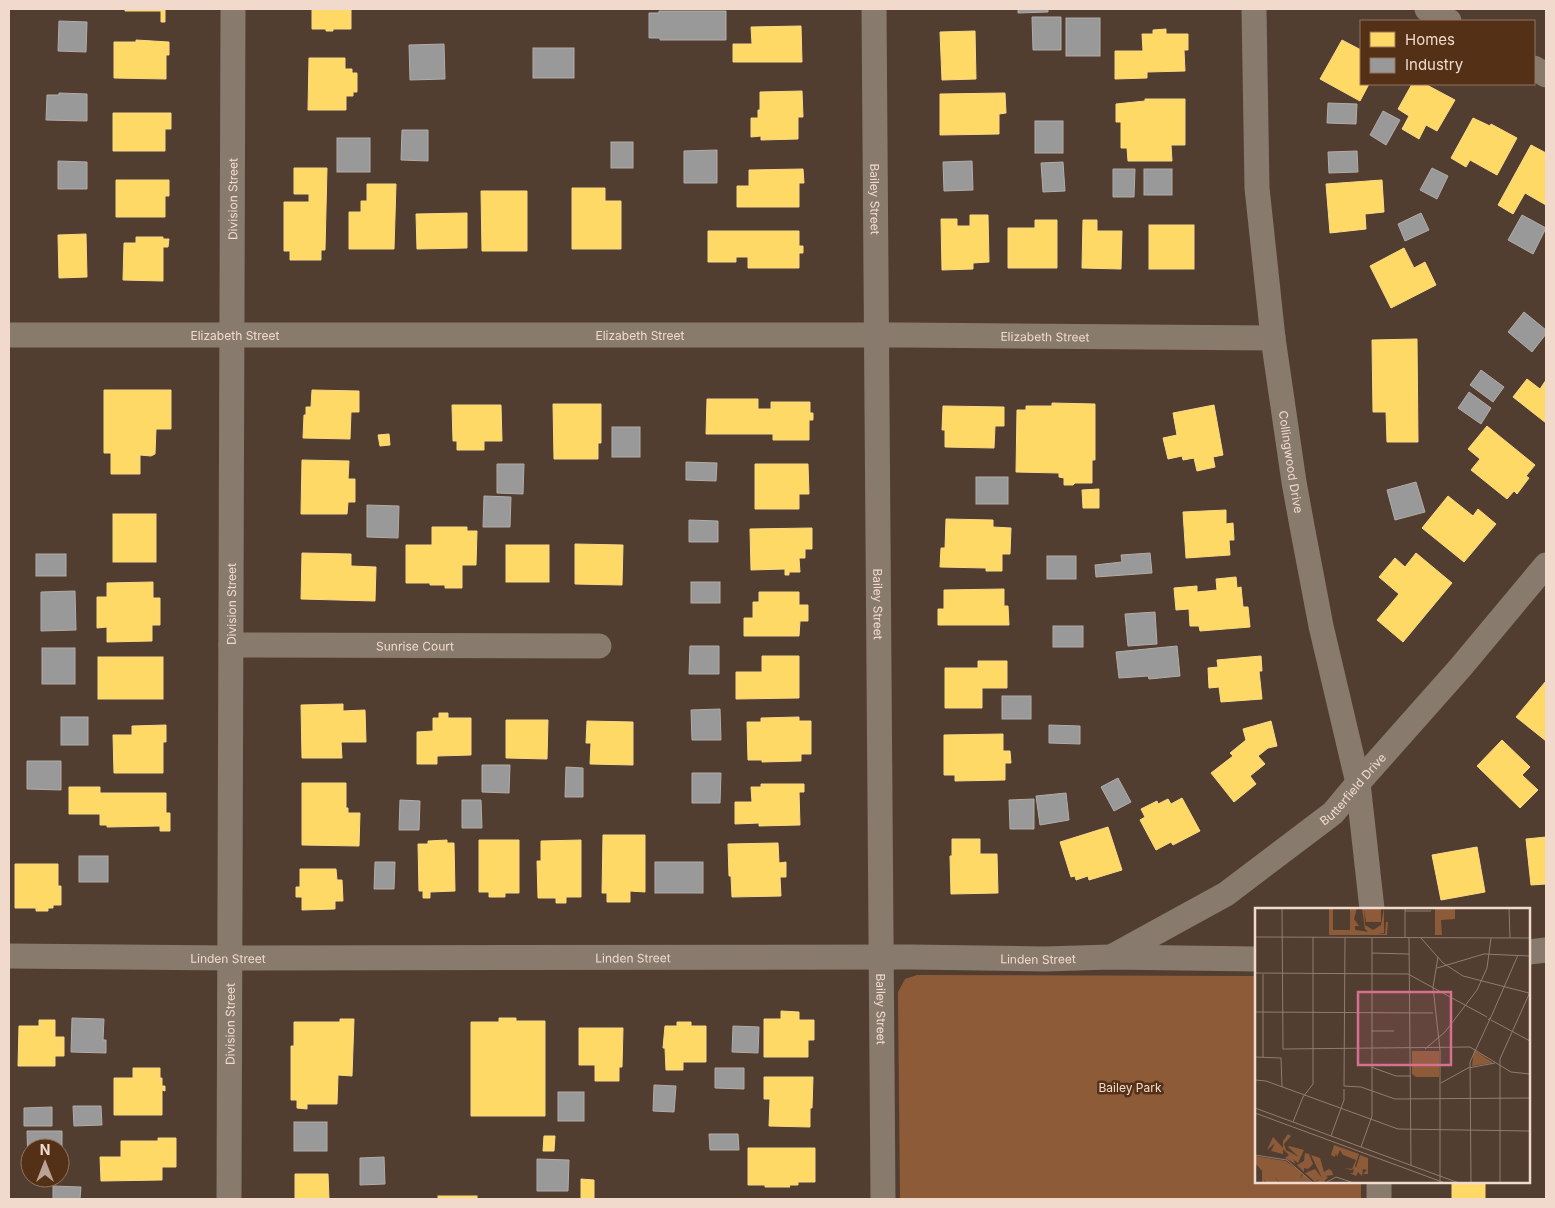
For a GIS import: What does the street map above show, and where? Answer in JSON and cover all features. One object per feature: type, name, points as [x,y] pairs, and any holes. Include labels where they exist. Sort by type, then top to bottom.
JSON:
[{"type":"street","name":"Division Street","points":[[229,1199],[233,9]]},
{"type":"street","name":"Bailey Street","points":[[874,9],[883,1199]]},
{"type":"street","name":"Collingwood Drive","points":[[1254,9],[1257,188],[1273,338],[1294,482],[1321,626],[1358,783],[1372,908]]},
{"type":"street","points":[[1427,9],[1447,20]]},
{"type":"street","points":[[1535,69],[1546,75]]},
{"type":"street","name":"Elizabeth Street","points":[[9,335],[876,335],[1273,338]]},
{"type":"street","name":"Butterfield Drive","points":[[1110,957],[1226,894],[1333,813],[1460,668],[1546,565]]},
{"type":"street","name":"Sunrise Court","points":[[231,645],[599,646]]},
{"type":"street","points":[[1530,952],[1546,950]]},
{"type":"street","name":"Linden Street","points":[[9,956],[1045,959],[1110,957],[1255,959]]},
{"type":"street","points":[[1379,1183],[1380,1199]]},
{"type":"green space","name":"Bailey Park","points":[[917,975],[1255,976],[1255,1183],[1361,1183],[1361,1199],[900,1199],[898,992],[905,979]]},
{"type":"building: Homes","points":[[125,9],[165,9],[165,22],[161,22],[161,11],[125,11]]},
{"type":"building: Homes","points":[[312,9],[351,9],[351,29],[326,31],[326,29],[312,29]]},
{"type":"building: Homes","points":[[801,26],[802,62],[733,62],[733,44],[752,44],[751,27]]},
{"type":"building: Homes","points":[[1166,29],[1166,34],[1188,34],[1188,50],[1184,50],[1185,71],[1147,72],[1147,78],[1115,79],[1115,51],[1143,51],[1142,34],[1153,34],[1153,30]]},
{"type":"building: Homes","points":[[975,31],[976,79],[942,80],[940,32]]},
{"type":"building: Homes","points":[[136,40],[169,42],[169,55],[166,55],[166,79],[114,78],[114,42],[136,42]]},
{"type":"building: Homes","points":[[1342,40],[1360,49],[1360,85],[1368,85],[1360,101],[1320,79]]},
{"type":"building: Homes","points":[[309,58],[345,58],[345,69],[352,69],[352,73],[357,73],[357,92],[353,92],[353,96],[346,96],[346,110],[308,110]]},
{"type":"building: Homes","points":[[1411,85],[1427,85],[1455,100],[1437,131],[1426,125],[1419,139],[1402,129],[1409,116],[1398,109]]},
{"type":"building: Homes","points":[[802,91],[803,117],[798,117],[798,139],[761,140],[761,136],[751,137],[751,118],[758,118],[760,92]]},
{"type":"building: Homes","points":[[1005,93],[1006,113],[999,114],[999,134],[940,135],[940,94]]},
{"type":"building: Homes","points":[[1145,99],[1185,99],[1185,145],[1171,145],[1172,161],[1128,161],[1127,148],[1121,148],[1121,122],[1116,122],[1116,104],[1145,101]]},
{"type":"building: Homes","points":[[113,113],[171,113],[171,129],[165,129],[165,151],[113,151]]},
{"type":"building: Homes","points":[[1473,118],[1490,126],[1491,124],[1517,138],[1497,175],[1470,160],[1466,167],[1451,158]]},
{"type":"building: Homes","points":[[1531,145],[1546,153],[1546,205],[1525,193],[1513,214],[1498,205]]},
{"type":"building: Homes","points":[[294,168],[327,168],[325,250],[321,250],[321,260],[290,260],[290,251],[284,251],[284,202],[309,202],[309,194],[294,194]]},
{"type":"building: Homes","points":[[803,169],[804,183],[799,183],[799,207],[737,207],[737,186],[749,186],[749,170]]},
{"type":"building: Homes","points":[[116,180],[169,180],[169,196],[165,196],[165,217],[116,217]]},
{"type":"building: Homes","points":[[1382,180],[1384,212],[1365,214],[1366,229],[1330,233],[1326,184]]},
{"type":"building: Homes","points":[[367,184],[396,184],[394,249],[349,249],[349,212],[361,212],[361,201],[367,201]]},
{"type":"building: Homes","points":[[572,188],[605,188],[605,201],[621,201],[621,249],[572,249]]},
{"type":"building: Homes","points":[[481,191],[527,191],[527,251],[482,251]]},
{"type":"building: Homes","points":[[467,213],[467,248],[417,249],[416,214]]},
{"type":"building: Homes","points":[[970,215],[988,215],[989,262],[973,263],[973,269],[942,270],[941,219],[957,219],[957,226],[970,226]]},
{"type":"building: Homes","points":[[1035,220],[1057,220],[1057,268],[1008,268],[1008,228],[1035,228]]},
{"type":"building: Homes","points":[[1083,220],[1097,220],[1097,231],[1122,231],[1121,269],[1082,268]]},
{"type":"building: Homes","points":[[1149,225],[1194,225],[1194,269],[1149,269]]},
{"type":"building: Homes","points":[[708,231],[799,231],[799,246],[803,246],[803,253],[799,253],[799,268],[748,268],[748,257],[736,257],[736,262],[708,262]]},
{"type":"building: Homes","points":[[86,234],[87,277],[59,278],[58,235]]},
{"type":"building: Homes","points":[[136,237],[163,237],[163,239],[169,239],[168,247],[163,247],[163,281],[123,280],[124,243],[136,243]]},
{"type":"building: Homes","points":[[1404,248],[1414,268],[1425,262],[1436,285],[1391,308],[1370,266]]},
{"type":"building: Homes","points":[[1417,339],[1418,442],[1387,442],[1386,412],[1373,412],[1372,340]]},
{"type":"building: Homes","points":[[1527,379],[1540,389],[1546,380],[1546,423],[1513,397]]},
{"type":"building: Homes","points":[[104,390],[171,390],[171,429],[156,429],[155,454],[151,456],[140,455],[140,474],[111,474],[111,453],[104,453]]},
{"type":"building: Homes","points":[[312,390],[359,391],[359,412],[351,412],[350,439],[303,438],[304,415],[306,415],[306,407],[311,407]]},
{"type":"building: Homes","points":[[707,399],[758,399],[758,409],[771,409],[771,402],[810,402],[810,413],[813,413],[813,420],[809,420],[809,440],[773,440],[773,434],[706,434]]},
{"type":"building: Homes","points":[[1052,403],[1095,404],[1095,460],[1092,460],[1092,483],[1064,485],[1064,478],[1059,477],[1059,473],[1016,472],[1017,410],[1026,410],[1026,406],[1052,406]]},
{"type":"building: Homes","points":[[553,404],[601,404],[601,443],[598,443],[598,459],[554,459]]},
{"type":"building: Homes","points":[[452,405],[501,405],[502,441],[484,441],[484,450],[457,450],[457,441],[453,441]]},
{"type":"building: Homes","points":[[1214,405],[1223,455],[1213,457],[1215,467],[1197,471],[1194,458],[1183,460],[1182,456],[1168,459],[1163,438],[1177,435],[1173,413]]},
{"type":"building: Homes","points":[[943,406],[1004,407],[1004,426],[995,426],[994,448],[945,447],[945,430],[942,430]]},
{"type":"building: Homes","points":[[1487,426],[1535,465],[1526,476],[1529,478],[1517,494],[1514,491],[1507,499],[1471,470],[1480,459],[1468,449]]},
{"type":"building: Homes","points":[[389,434],[390,445],[380,446],[378,435]]},
{"type":"building: Homes","points":[[302,460],[349,461],[348,479],[355,479],[355,502],[348,502],[347,514],[301,514]]},
{"type":"building: Homes","points":[[755,464],[808,464],[809,494],[799,494],[799,509],[755,509]]},
{"type":"building: Homes","points":[[1099,489],[1099,508],[1083,508],[1082,490]]},
{"type":"building: Homes","points":[[1448,496],[1473,516],[1478,509],[1496,524],[1464,562],[1422,528]]},
{"type":"building: Homes","points":[[1226,510],[1226,524],[1233,523],[1234,540],[1229,540],[1230,555],[1186,558],[1183,512]]},
{"type":"building: Homes","points":[[113,514],[156,514],[156,562],[113,562]]},
{"type":"building: Homes","points":[[946,519],[993,520],[993,527],[1011,528],[1010,554],[1002,554],[1002,571],[986,571],[986,568],[940,567],[941,548],[945,548]]},
{"type":"building: Homes","points":[[432,527],[467,527],[467,531],[477,531],[476,565],[462,565],[462,588],[445,588],[445,585],[430,585],[430,583],[406,583],[406,545],[432,545]]},
{"type":"building: Homes","points":[[812,528],[812,549],[805,549],[805,558],[799,558],[800,572],[789,572],[789,575],[785,575],[785,569],[751,570],[750,529]]},
{"type":"building: Homes","points":[[575,544],[623,545],[622,585],[575,584]]},
{"type":"building: Homes","points":[[506,545],[549,545],[549,582],[506,582]]},
{"type":"building: Homes","points":[[302,553],[351,554],[351,566],[376,567],[375,601],[301,599]]},
{"type":"building: Homes","points":[[1416,553],[1452,583],[1403,642],[1377,620],[1399,594],[1379,577],[1395,558],[1405,567]]},
{"type":"building: Homes","points":[[1236,577],[1237,588],[1241,587],[1243,607],[1248,607],[1250,627],[1200,631],[1199,626],[1190,626],[1189,609],[1176,610],[1174,588],[1197,586],[1197,592],[1217,590],[1216,579]]},
{"type":"building: Homes","points":[[153,582],[153,598],[160,598],[160,625],[152,625],[152,641],[107,642],[107,627],[97,628],[97,597],[107,597],[107,583]]},
{"type":"building: Homes","points":[[1004,589],[1004,606],[1008,606],[1009,625],[938,625],[938,609],[944,609],[944,590]]},
{"type":"building: Homes","points":[[759,592],[799,592],[799,605],[808,605],[808,621],[800,621],[799,636],[744,636],[744,618],[753,618],[753,602],[759,602]]},
{"type":"building: Homes","points":[[762,656],[799,656],[799,698],[736,699],[736,672],[762,672]]},
{"type":"building: Homes","points":[[1261,656],[1262,671],[1259,671],[1262,699],[1221,702],[1219,687],[1209,688],[1208,668],[1218,667],[1217,660]]},
{"type":"building: Homes","points":[[98,657],[163,657],[163,699],[98,699]]},
{"type":"building: Homes","points":[[978,661],[1007,661],[1007,688],[982,688],[982,708],[945,708],[945,668],[978,668]]},
{"type":"building: Homes","points":[[1546,681],[1546,741],[1516,717]]},
{"type":"building: Homes","points":[[343,704],[343,711],[365,710],[366,742],[341,742],[342,758],[302,758],[301,705]]},
{"type":"building: Homes","points":[[439,713],[448,713],[448,718],[471,718],[471,755],[437,756],[437,764],[417,764],[417,732],[433,731],[433,718],[439,718]]},
{"type":"building: Homes","points":[[799,717],[799,721],[811,721],[811,754],[801,754],[801,761],[762,762],[762,760],[748,760],[747,722],[761,722],[761,718]]},
{"type":"building: Homes","points":[[506,720],[548,720],[547,759],[506,758]]},
{"type":"building: Homes","points":[[587,721],[633,722],[633,765],[590,764],[591,743],[586,743]]},
{"type":"building: Homes","points":[[1271,721],[1277,746],[1268,748],[1258,756],[1265,764],[1250,776],[1256,784],[1234,802],[1211,773],[1233,756],[1230,753],[1246,740],[1243,729]]},
{"type":"building: Homes","points":[[166,725],[166,742],[163,742],[163,773],[114,773],[113,735],[132,735],[132,726]]},
{"type":"building: Homes","points":[[1003,734],[1003,751],[1010,751],[1011,763],[1005,763],[1005,780],[955,781],[955,775],[944,775],[944,735]]},
{"type":"building: Homes","points":[[1502,740],[1530,767],[1522,775],[1538,790],[1520,808],[1477,766]]},
{"type":"building: Homes","points":[[302,783],[346,783],[346,808],[348,808],[348,813],[360,813],[359,846],[302,845]]},
{"type":"building: Homes","points":[[761,784],[804,784],[804,792],[799,792],[800,825],[759,826],[759,823],[735,824],[735,802],[752,802],[751,787],[761,787]]},
{"type":"building: Homes","points":[[69,787],[100,787],[100,793],[166,793],[166,813],[170,813],[170,831],[160,831],[160,826],[107,827],[107,825],[100,825],[100,814],[69,814]]},
{"type":"building: Homes","points":[[1182,798],[1200,831],[1173,845],[1171,842],[1156,850],[1140,820],[1145,817],[1141,809],[1157,801],[1158,804],[1168,799],[1171,804]]},
{"type":"building: Homes","points":[[1108,827],[1122,870],[1089,880],[1088,876],[1076,880],[1075,876],[1071,877],[1060,842]]},
{"type":"building: Homes","points":[[603,835],[645,835],[645,892],[630,891],[630,902],[607,902],[607,893],[602,893]]},
{"type":"building: Homes","points":[[1546,837],[1546,884],[1531,885],[1526,839]]},
{"type":"building: Homes","points":[[952,839],[980,839],[980,854],[997,854],[998,893],[951,894],[950,856],[952,856]]},
{"type":"building: Homes","points":[[447,840],[447,843],[454,843],[455,891],[430,892],[430,898],[423,898],[423,891],[419,891],[418,844],[428,844],[428,841]]},
{"type":"building: Homes","points":[[479,840],[519,840],[519,893],[505,893],[505,897],[489,897],[489,892],[479,892]]},
{"type":"building: Homes","points":[[581,840],[581,897],[566,897],[566,903],[556,903],[556,898],[538,898],[537,861],[541,861],[541,841]]},
{"type":"building: Homes","points":[[778,843],[779,863],[786,862],[786,877],[780,877],[781,896],[732,897],[728,844]]},
{"type":"building: Homes","points":[[1477,847],[1485,892],[1441,900],[1432,855]]},
{"type":"building: Homes","points":[[15,864],[58,864],[58,886],[61,886],[61,905],[53,905],[53,908],[48,908],[48,911],[36,911],[36,908],[15,908]]},
{"type":"building: Homes","points":[[300,869],[336,869],[337,880],[342,880],[343,901],[335,901],[335,909],[302,910],[302,897],[296,897],[296,887],[300,887]]},
{"type":"building: Homes","points":[[781,1011],[799,1012],[799,1020],[814,1020],[814,1040],[808,1040],[808,1057],[764,1057],[764,1019],[781,1019]]},
{"type":"building: Homes","points":[[499,1018],[516,1018],[516,1021],[545,1021],[545,1116],[471,1116],[471,1022],[499,1022]]},
{"type":"building: Homes","points":[[340,1019],[354,1019],[352,1076],[338,1075],[337,1104],[307,1104],[307,1109],[297,1108],[297,1100],[291,1100],[291,1046],[294,1046],[294,1022],[340,1022]]},
{"type":"building: Homes","points":[[39,1020],[55,1020],[55,1037],[64,1037],[64,1056],[55,1056],[55,1066],[18,1066],[19,1026],[39,1026]]},
{"type":"building: Homes","points":[[677,1022],[691,1022],[691,1026],[706,1026],[706,1062],[683,1062],[683,1070],[666,1070],[665,1048],[663,1048],[665,1026],[677,1026]]},
{"type":"building: Homes","points":[[579,1028],[623,1028],[622,1067],[619,1067],[619,1081],[595,1081],[595,1065],[579,1065]]},
{"type":"building: Homes","points":[[133,1068],[160,1068],[162,1086],[165,1086],[165,1091],[162,1090],[162,1115],[114,1115],[114,1078],[133,1078]]},
{"type":"building: Homes","points":[[764,1077],[813,1077],[810,1127],[769,1126],[770,1099],[764,1099]]},
{"type":"building: Homes","points":[[544,1136],[555,1136],[554,1151],[543,1151]]},
{"type":"building: Homes","points":[[158,1138],[176,1138],[176,1167],[162,1167],[162,1180],[101,1181],[100,1157],[121,1157],[121,1141],[158,1141]]},
{"type":"building: Homes","points":[[748,1148],[815,1148],[815,1182],[798,1182],[798,1185],[789,1185],[790,1187],[748,1185]]},
{"type":"building: Homes","points":[[295,1174],[328,1174],[329,1199],[295,1199]]},
{"type":"building: Homes","points":[[581,1179],[594,1180],[594,1199],[581,1199]]},
{"type":"building: Homes","points":[[1452,1184],[1485,1184],[1485,1199],[1452,1199]]},
{"type":"building: Homes","points":[[438,1196],[477,1196],[477,1199],[438,1199]]},
{"type":"building: Industry","points":[[1018,9],[1048,9],[1048,12],[1018,13]]},
{"type":"building: Industry","points":[[659,11],[726,11],[726,40],[660,40],[660,38],[649,38],[649,13],[659,13]]},
{"type":"building: Industry","points":[[1032,17],[1061,17],[1061,50],[1033,50]]},
{"type":"building: Industry","points":[[1066,18],[1100,18],[1100,56],[1066,56]]},
{"type":"building: Industry","points":[[59,21],[87,22],[86,52],[58,51]]},
{"type":"building: Industry","points":[[444,44],[445,79],[410,80],[409,45]]},
{"type":"building: Industry","points":[[533,48],[574,48],[574,78],[533,78]]},
{"type":"building: Industry","points":[[59,93],[87,94],[87,121],[46,120],[47,95],[59,95]]},
{"type":"building: Industry","points":[[1328,103],[1357,104],[1356,124],[1327,123]]},
{"type":"building: Industry","points":[[1383,111],[1400,120],[1386,145],[1370,135]]},
{"type":"building: Industry","points":[[1035,121],[1063,121],[1063,153],[1035,153]]},
{"type":"building: Industry","points":[[402,130],[428,130],[428,161],[401,160]]},
{"type":"building: Industry","points":[[337,138],[370,138],[370,172],[337,172]]},
{"type":"building: Industry","points":[[611,142],[633,142],[633,168],[611,168]]},
{"type":"building: Industry","points":[[717,150],[717,183],[684,183],[684,151]]},
{"type":"building: Industry","points":[[1357,151],[1358,172],[1329,173],[1328,152]]},
{"type":"building: Industry","points":[[58,161],[87,162],[87,189],[58,189]]},
{"type":"building: Industry","points":[[972,161],[973,190],[944,191],[943,162]]},
{"type":"building: Industry","points":[[1063,162],[1065,191],[1043,192],[1041,163]]},
{"type":"building: Industry","points":[[1432,168],[1448,176],[1437,199],[1420,190]]},
{"type":"building: Industry","points":[[1113,169],[1135,169],[1134,197],[1113,197]]},
{"type":"building: Industry","points":[[1144,169],[1172,169],[1172,195],[1144,195]]},
{"type":"building: Industry","points":[[1421,213],[1429,230],[1405,241],[1398,224]]},
{"type":"building: Industry","points":[[1522,215],[1546,228],[1533,254],[1508,240]]},
{"type":"building: Industry","points":[[1524,312],[1546,330],[1546,334],[1532,352],[1508,332]]},
{"type":"building: Industry","points":[[1481,370],[1504,387],[1493,402],[1470,385]]},
{"type":"building: Industry","points":[[1469,392],[1491,408],[1481,424],[1458,408]]},
{"type":"building: Industry","points":[[612,427],[640,427],[640,457],[612,457]]},
{"type":"building: Industry","points":[[686,462],[717,463],[716,481],[686,480]]},
{"type":"building: Industry","points":[[497,464],[524,464],[523,494],[497,493]]},
{"type":"building: Industry","points":[[976,477],[1008,477],[1008,504],[976,504]]},
{"type":"building: Industry","points":[[1416,482],[1425,512],[1395,520],[1387,490]]},
{"type":"building: Industry","points":[[484,496],[511,497],[510,527],[483,527]]},
{"type":"building: Industry","points":[[367,505],[399,506],[398,538],[367,537]]},
{"type":"building: Industry","points":[[689,520],[718,521],[718,542],[689,542]]},
{"type":"building: Industry","points":[[1150,553],[1152,573],[1096,577],[1095,565],[1122,562],[1121,555]]},
{"type":"building: Industry","points":[[36,554],[66,554],[66,576],[36,576]]},
{"type":"building: Industry","points":[[1047,556],[1076,556],[1076,579],[1047,579]]},
{"type":"building: Industry","points":[[691,582],[720,582],[720,603],[691,603]]},
{"type":"building: Industry","points":[[75,591],[76,630],[41,631],[41,592]]},
{"type":"building: Industry","points":[[1155,612],[1157,644],[1128,646],[1125,614]]},
{"type":"building: Industry","points":[[1053,626],[1083,626],[1083,647],[1053,647]]},
{"type":"building: Industry","points":[[690,646],[719,646],[719,674],[689,674]]},
{"type":"building: Industry","points":[[1177,646],[1180,676],[1149,679],[1148,676],[1119,678],[1116,652]]},
{"type":"building: Industry","points":[[42,648],[75,648],[75,684],[42,684]]},
{"type":"building: Industry","points":[[1002,696],[1031,696],[1031,719],[1002,719]]},
{"type":"building: Industry","points":[[720,709],[721,740],[692,740],[691,710]]},
{"type":"building: Industry","points":[[61,717],[88,717],[88,745],[61,745]]},
{"type":"building: Industry","points":[[1049,725],[1080,726],[1080,744],[1049,743]]},
{"type":"building: Industry","points":[[27,761],[61,761],[61,790],[27,789]]},
{"type":"building: Industry","points":[[482,765],[510,765],[509,793],[482,792]]},
{"type":"building: Industry","points":[[566,767],[583,768],[583,797],[565,797]]},
{"type":"building: Industry","points":[[692,773],[721,773],[720,803],[692,803]]},
{"type":"building: Industry","points":[[1118,778],[1131,802],[1114,811],[1101,787]]},
{"type":"building: Industry","points":[[1066,793],[1069,820],[1040,825],[1036,796]]},
{"type":"building: Industry","points":[[1034,799],[1034,829],[1010,829],[1009,800]]},
{"type":"building: Industry","points":[[400,800],[420,801],[419,830],[399,830]]},
{"type":"building: Industry","points":[[462,800],[481,800],[482,828],[462,828]]},
{"type":"building: Industry","points":[[79,856],[108,856],[108,882],[79,882]]},
{"type":"building: Industry","points":[[375,862],[395,862],[394,889],[374,889]]},
{"type":"building: Industry","points":[[655,862],[703,862],[703,893],[655,893]]},
{"type":"building: Industry","points":[[72,1018],[104,1019],[103,1040],[106,1040],[106,1053],[71,1052]]},
{"type":"building: Industry","points":[[733,1026],[759,1027],[758,1053],[732,1052]]},
{"type":"building: Industry","points":[[715,1068],[744,1068],[744,1089],[715,1088]]},
{"type":"building: Industry","points":[[654,1085],[676,1086],[674,1112],[653,1111]]},
{"type":"building: Industry","points":[[558,1092],[584,1092],[584,1121],[558,1121]]},
{"type":"building: Industry","points":[[73,1106],[101,1106],[102,1125],[74,1126]]},
{"type":"building: Industry","points":[[52,1107],[52,1126],[24,1126],[24,1108]]},
{"type":"building: Industry","points":[[294,1122],[327,1122],[327,1151],[294,1151]]},
{"type":"building: Industry","points":[[27,1131],[62,1131],[62,1138],[27,1138]]},
{"type":"building: Industry","points":[[709,1134],[738,1134],[739,1150],[710,1150]]},
{"type":"building: Industry","points":[[384,1157],[385,1184],[360,1185],[360,1158]]},
{"type":"building: Industry","points":[[537,1159],[569,1160],[568,1191],[537,1191]]},
{"type":"building: Industry","points":[[81,1187],[80,1199],[53,1199],[53,1188]]}]
